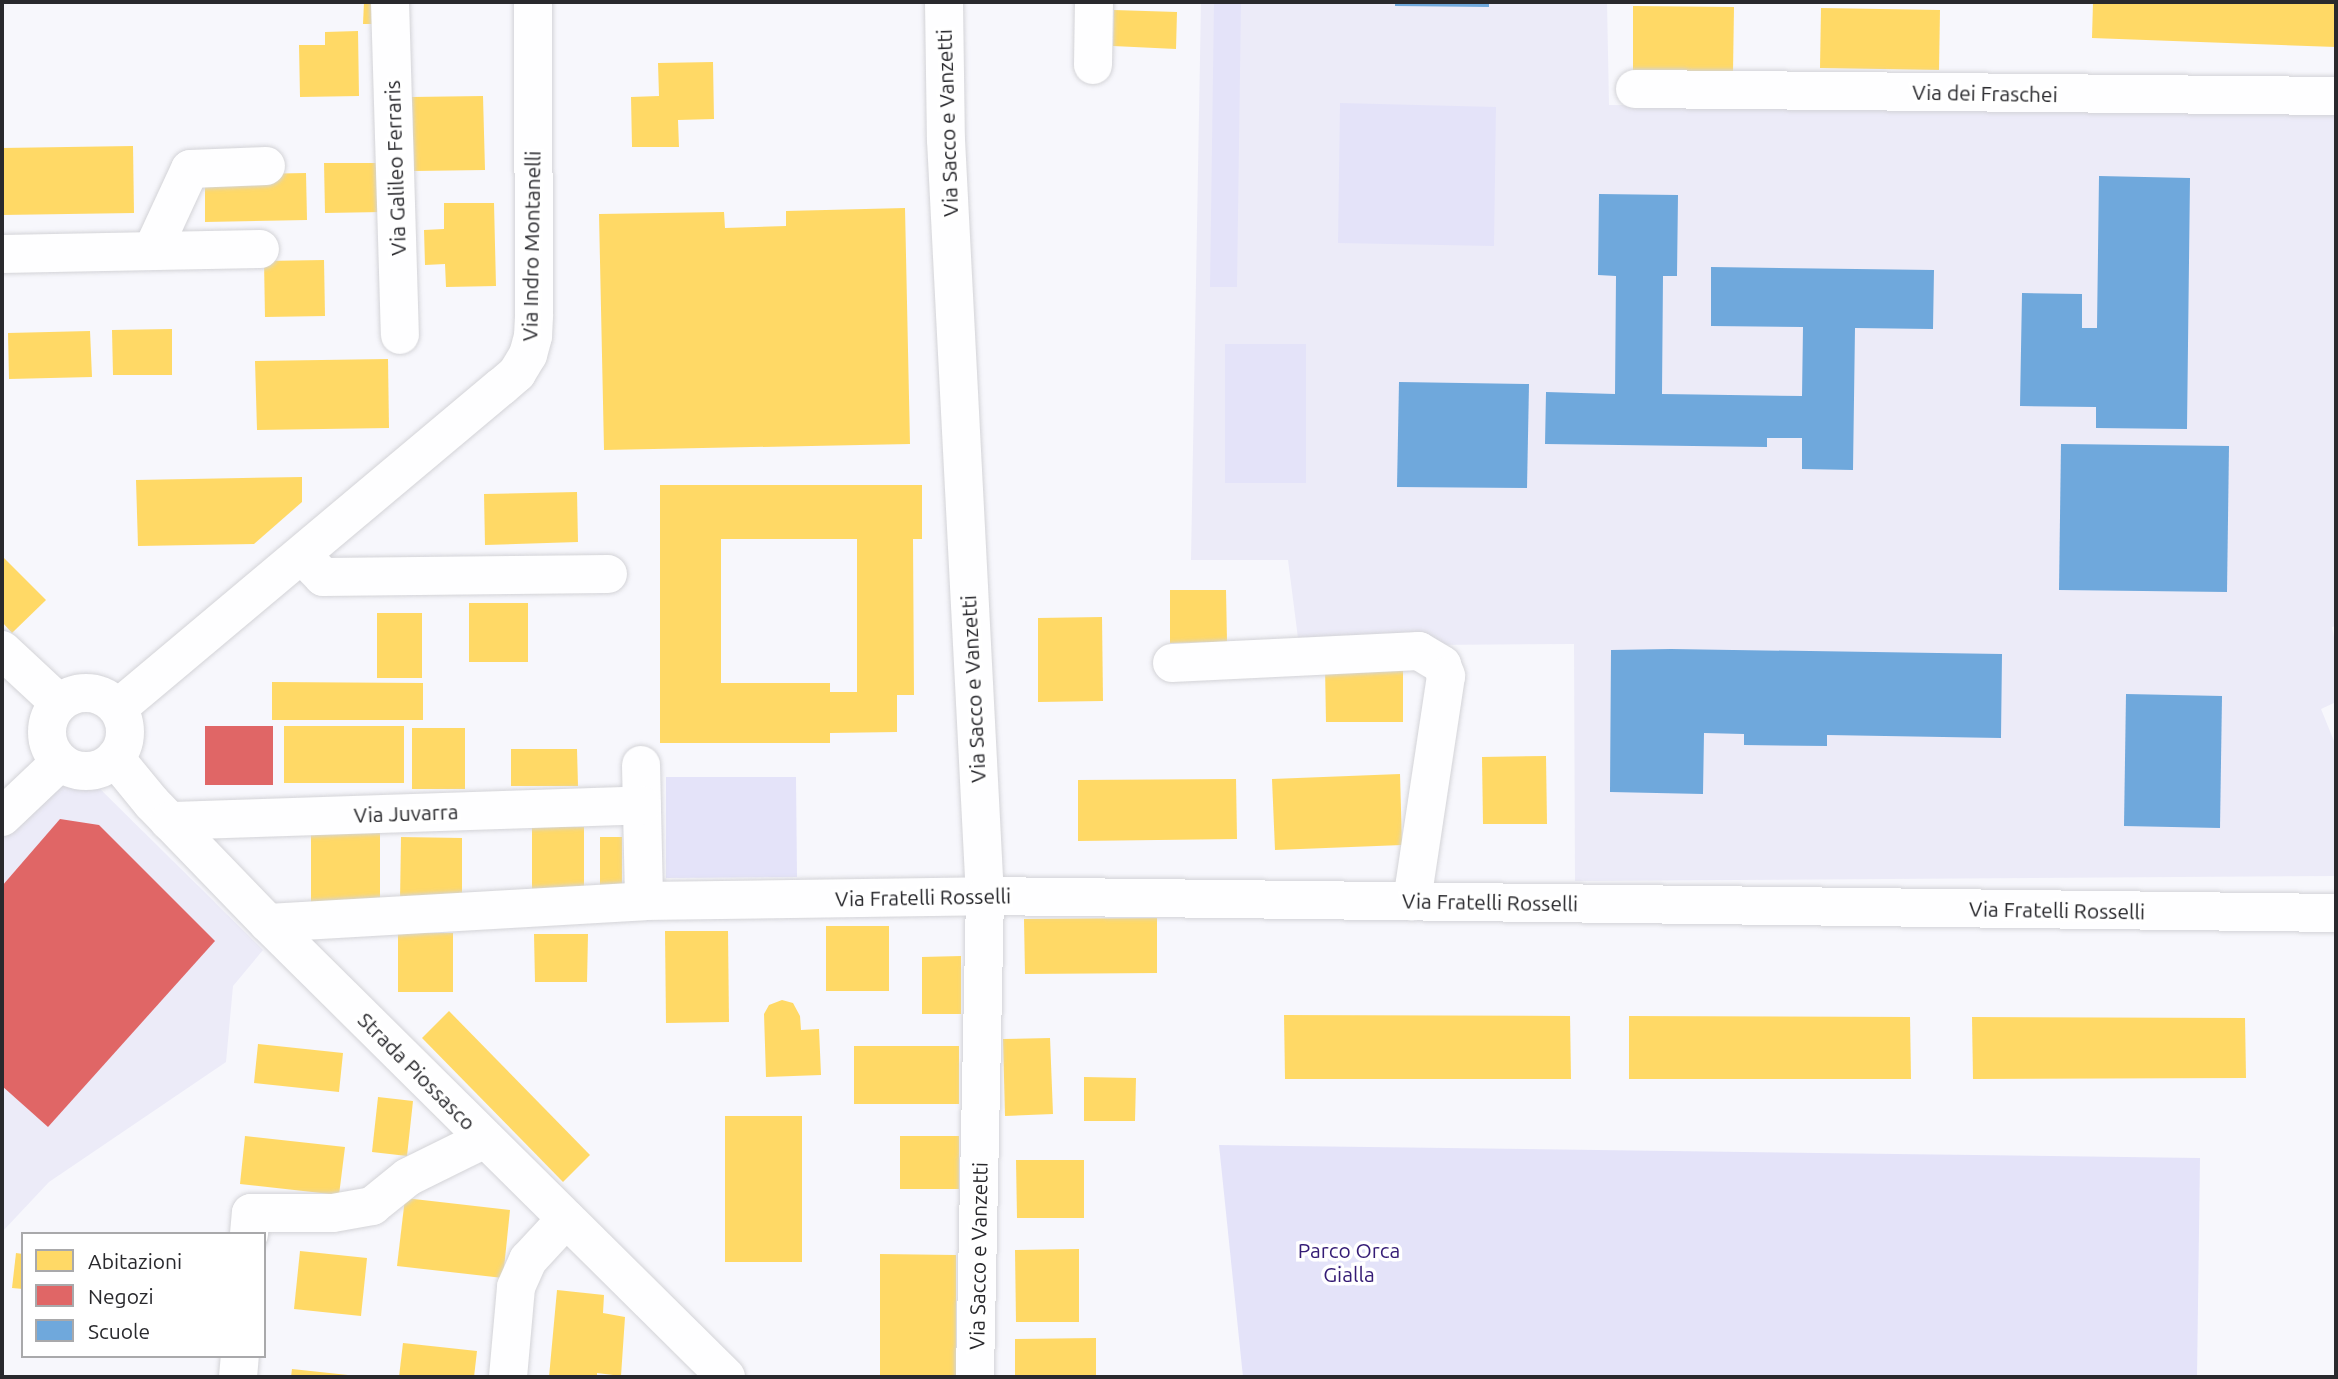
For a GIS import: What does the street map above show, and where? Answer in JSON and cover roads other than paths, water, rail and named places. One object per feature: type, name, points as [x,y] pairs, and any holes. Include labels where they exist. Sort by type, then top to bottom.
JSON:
[{"type":"street","name":"Via Galileo Ferraris","points":[[390,2],[400,335]]},
{"type":"street","name":"Via Indro Montanelli","points":[[118,708],[501,387],[517,373],[528,355],[533,336],[534,314],[533,2]]},
{"type":"street","name":"Via Sacco e Vanzetti","points":[[944,2],[946,140],[985,896],[975,1377]]},
{"type":"street","points":[[1093,65],[1094,2]]},
{"type":"street","name":"Via dei Fraschei","points":[[1635,89],[2336,96]]},
{"type":"street","points":[[152,251],[190,169],[266,166]]},
{"type":"street","points":[[2,254],[260,249]]},
{"type":"street","points":[[302,555],[323,577],[608,574]]},
{"type":"street","points":[[2,650],[59,703]]},
{"type":"street","points":[[1172,663],[1419,651],[1442,665],[1446,676],[1412,901]]},
{"type":"street","points":[[83,692],[96,694],[118,708],[125,734],[116,758],[95,771],[82,771],[60,762],[47,739],[47,726],[59,703],[83,692]]},
{"type":"street","name":"Strada Piossasco","points":[[116,758],[169,821],[268,923],[726,1377]]},
{"type":"street","points":[[2,817],[60,762]]},
{"type":"street","points":[[641,765],[644,901]]},
{"type":"street","name":"Via Juvarra","points":[[169,821],[642,804]]},
{"type":"street","name":"Via Fratelli Rosselli","points":[[268,923],[644,901],[985,896],[2336,914]]},
{"type":"street","points":[[249,1232],[251,1213],[333,1213],[372,1206],[408,1177],[485,1139]]},
{"type":"street","points":[[508,1377],[516,1287],[528,1260],[566,1219]]},
{"type":"street","points":[[238,1377],[240,1358]]},
{"type":"park label","name":"Parco Orca Gialla","points":[[1349,1262]]}]
